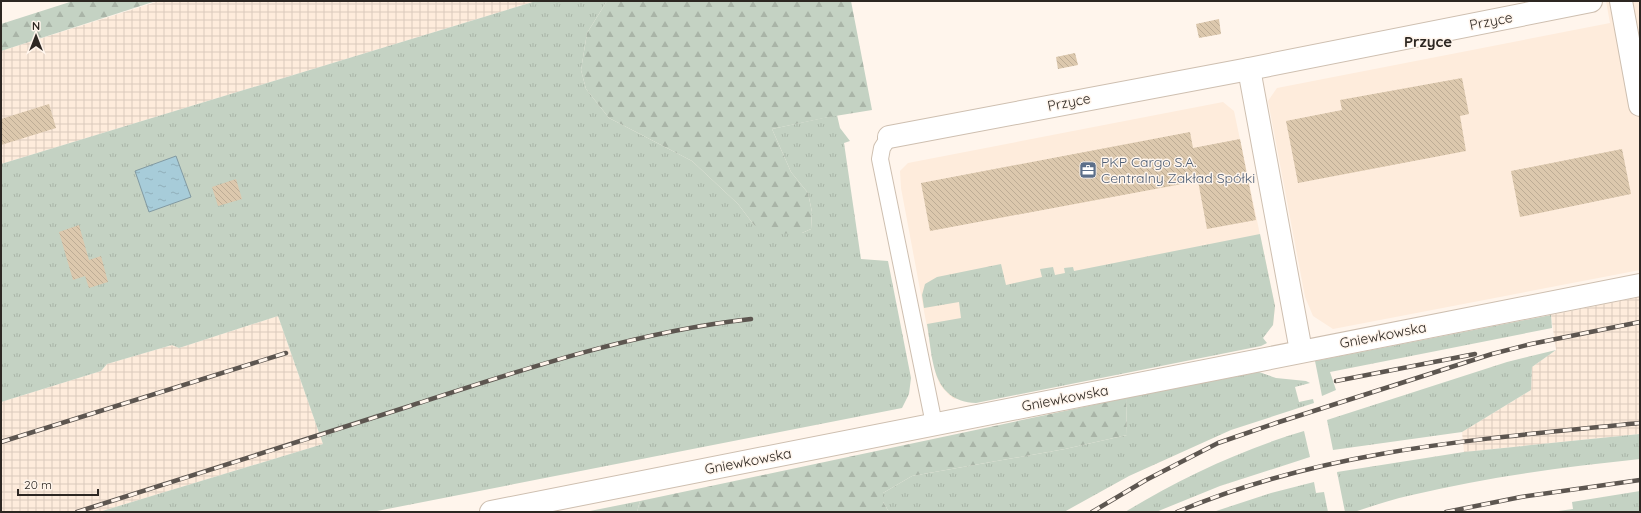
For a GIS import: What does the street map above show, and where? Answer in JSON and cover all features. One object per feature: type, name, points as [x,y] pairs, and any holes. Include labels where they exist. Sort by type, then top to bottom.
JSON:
[{"type":"street","name":"Przyce","points":[[889,137],[1249,69],[1591,1]]},
{"type":"street","points":[[1620,1],[1640,105]]},
{"type":"street","points":[[1249,69],[1301,352]]},
{"type":"street","name":"Gniewkowska","points":[[491,512],[1640,285]]},
{"type":"lane","points":[[889,137],[882,148],[880,159],[934,424]]},
{"type":"shaded area","points":[[159,1],[536,1],[1,164],[1,51]]},
{"type":"shaded area","points":[[1606,1],[1640,1],[1640,270],[1333,329],[1313,316],[1305,297],[1268,101],[1277,88],[1610,23]]},
{"type":"shaded area","points":[[1223,102],[1234,111],[1275,306],[1273,325],[1253,344],[954,399],[949,395],[940,385],[936,375],[901,188],[900,171],[908,163]]},
{"type":"shaded area","points":[[1640,297],[1640,434],[1464,452],[1462,432],[1531,390],[1532,367],[1556,350],[1551,315]]},
{"type":"shaded area","points":[[278,316],[323,444],[99,512],[1,512],[1,402],[101,371],[107,364],[172,345],[179,348]]},
{"type":"green space","points":[[73,1],[156,1],[1,51],[1,24]]},
{"type":"green space","points":[[536,1],[607,1],[587,33],[581,70],[586,89],[609,118],[692,161],[738,204],[754,225],[802,233],[811,229],[812,212],[808,193],[791,172],[772,129],[837,115],[840,128],[850,141],[844,143],[861,259],[888,261],[911,378],[909,394],[902,408],[372,512],[99,512],[323,444],[278,316],[179,348],[172,345],[107,364],[101,371],[1,402],[1,164]]},
{"type":"green space","points":[[607,1],[851,1],[872,110],[772,129],[791,172],[808,193],[812,212],[811,229],[802,233],[772,234],[754,225],[738,204],[692,161],[609,118],[586,89],[581,70],[587,33]]},
{"type":"green space","points":[[1260,234],[1275,306],[1273,325],[1263,338],[1267,343],[1261,346],[976,403],[961,400],[950,395],[942,386],[937,376],[933,364],[927,324],[961,318],[959,302],[924,308],[922,295],[925,284],[937,277],[1001,264],[1006,285],[1042,277],[1040,269],[1053,267],[1055,275],[1065,273],[1064,268],[1073,267],[1074,271]]},
{"type":"green space","points":[[1551,315],[1552,328],[1330,372],[1336,390],[1322,396],[1315,361]]},
{"type":"green space","points":[[1556,350],[1532,367],[1531,390],[1462,432],[1333,450],[1327,420],[1507,362]]},
{"type":"green space","points":[[1259,372],[1276,378],[1306,381],[1310,383],[1295,387],[1299,402],[1313,399],[1314,403],[1231,430],[1129,476],[1064,512],[889,512],[883,502],[883,493],[912,476],[1065,449],[1127,435],[1126,398]]},
{"type":"green space","points":[[1126,398],[1127,435],[1065,449],[912,476],[883,493],[883,502],[889,512],[637,512],[640,501]]},
{"type":"green space","points":[[1304,431],[1310,457],[1220,486],[1156,512],[1125,512],[1189,476],[1257,447]]},
{"type":"green space","points":[[1640,434],[1640,459],[1554,469],[1469,483],[1405,497],[1354,512],[1345,512],[1337,472],[1464,452]]},
{"type":"green space","points":[[1314,482],[1316,493],[1324,492],[1328,512],[1213,512],[1271,493]]},
{"type":"green space","points":[[1640,491],[1640,512],[1551,512],[1573,509],[1572,502]]},
{"type":"green space","points":[[640,501],[637,512],[585,512]]},
{"type":"water","points":[[176,156],[191,197],[149,212],[135,171]]},
{"type":"building","points":[[1219,19],[1221,34],[1199,38],[1196,24]]},
{"type":"building","points":[[1075,53],[1078,65],[1058,69],[1056,57]]},
{"type":"building","points":[[1462,78],[1469,114],[1460,116],[1466,151],[1298,183],[1286,121],[1342,110],[1340,100]]},
{"type":"building","points":[[49,104],[56,128],[1,145],[1,119]]},
{"type":"building","points":[[1190,132],[1193,148],[1240,139],[1256,220],[1207,229],[1198,181],[930,231],[921,183]]},
{"type":"building","points":[[1622,149],[1631,194],[1520,217],[1511,171]]},
{"type":"building","points":[[236,179],[242,199],[218,206],[212,187]]},
{"type":"building","points":[[79,225],[89,260],[101,256],[108,282],[89,288],[85,276],[73,280],[59,232]]},
{"type":"railway","points":[[77,512],[536,366],[664,333],[751,319]]},
{"type":"railway","points":[[1092,512],[1146,480],[1218,443],[1492,354],[1531,344],[1640,322]]},
{"type":"railway","points":[[1,442],[286,353]]},
{"type":"railway","points":[[1336,381],[1475,354]]},
{"type":"railway","points":[[1177,512],[1233,491],[1290,474],[1347,460],[1463,442],[1640,423]]},
{"type":"railway","points":[[1446,512],[1521,497],[1640,480]]},
{"type":"place","name":"PKP Cargo S.A. Centralny Zakład Spółki","points":[[1088,170]]},
{"type":"district","name":"Przyce","points":[[1428,42]]}]
